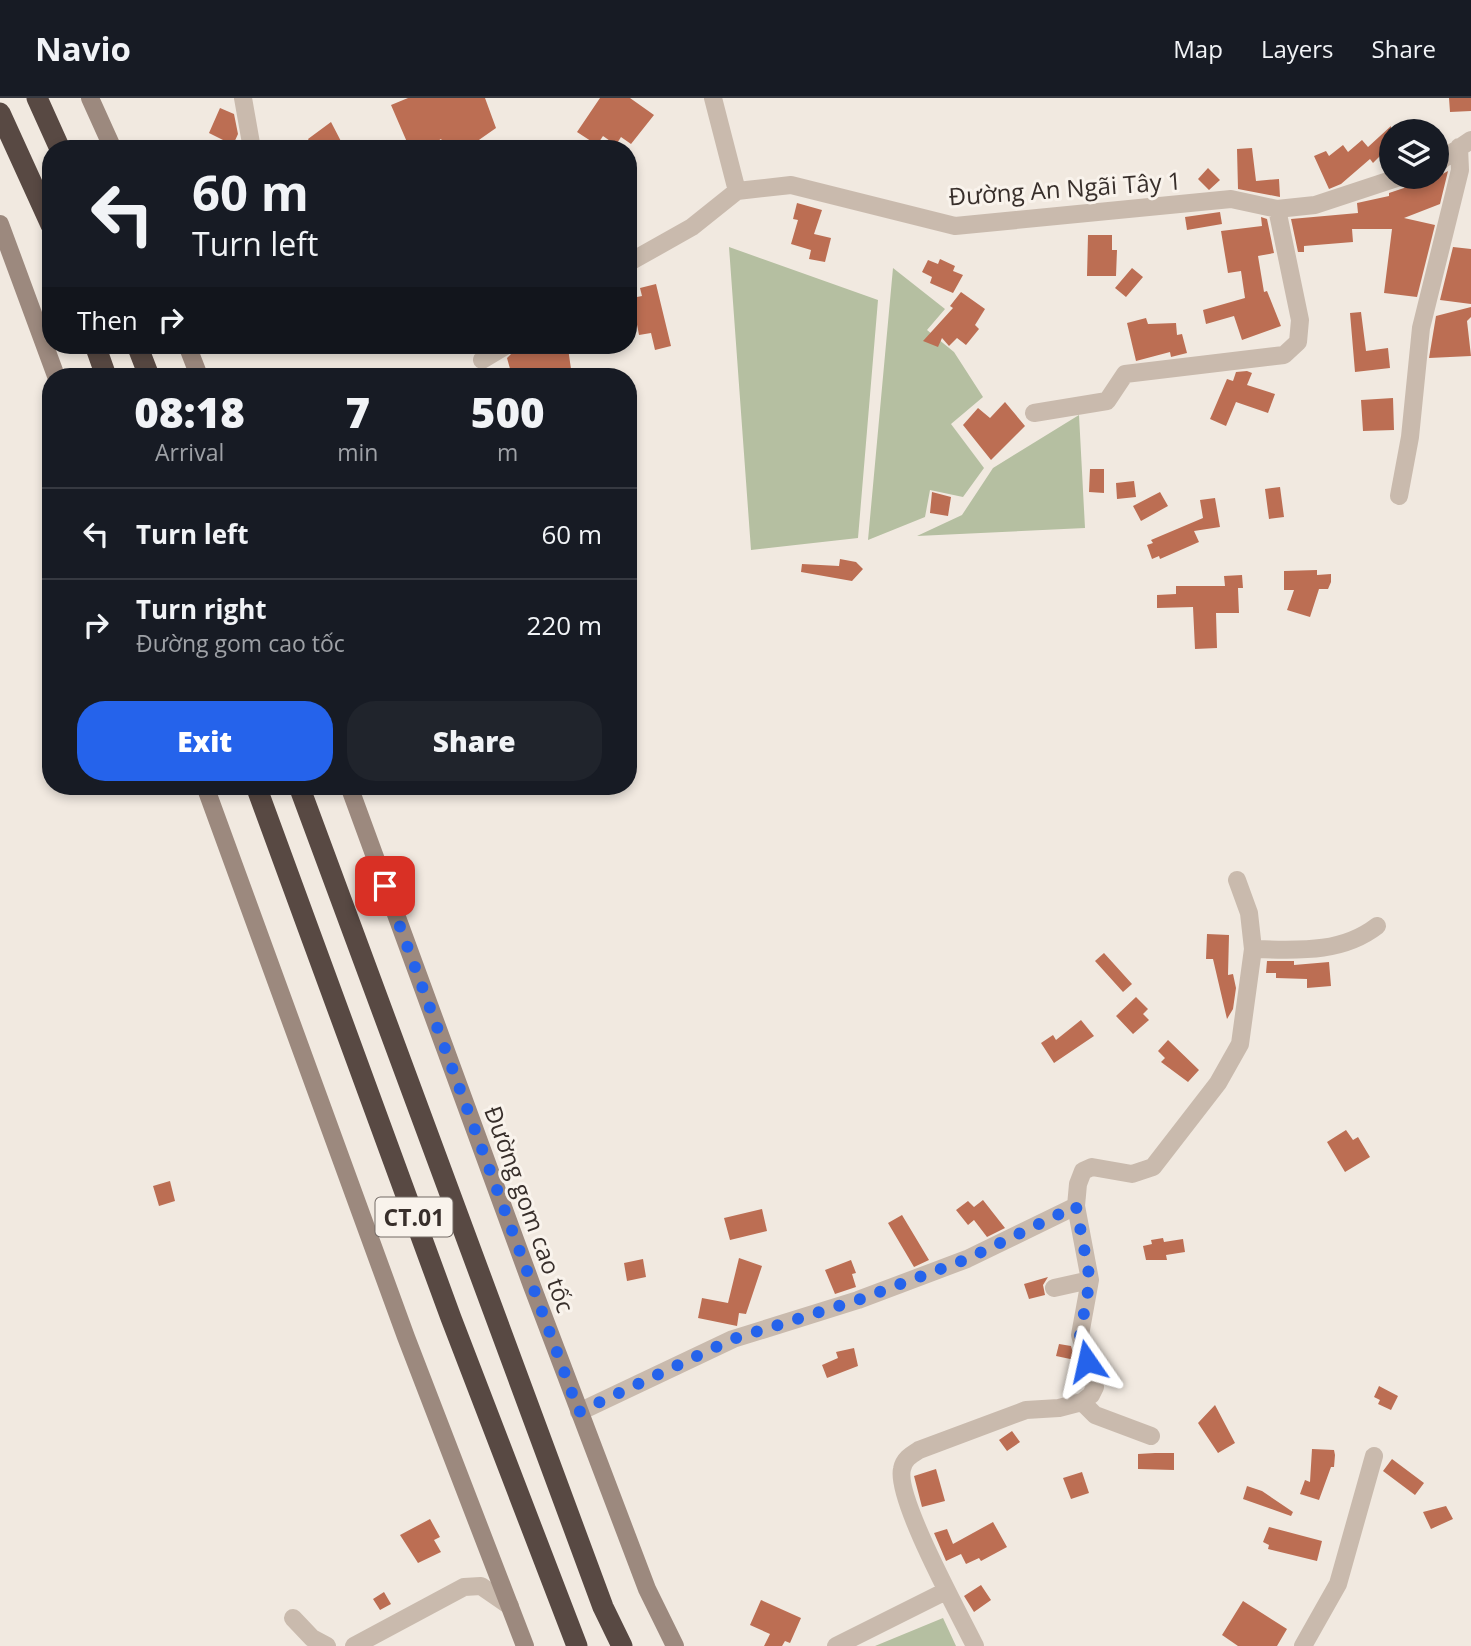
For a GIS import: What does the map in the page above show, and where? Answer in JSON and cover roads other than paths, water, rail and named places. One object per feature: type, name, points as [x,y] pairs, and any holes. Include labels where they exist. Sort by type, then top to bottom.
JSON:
[{"type":"highway","points":[[37,98],[57,140]]},
{"type":"highway","points":[[0,113],[42,205]]},
{"type":"highway","name":"CT.01","points":[[259,795],[456,1330],[578,1646]]},
{"type":"highway","name":"CT.01","points":[[302,795],[531,1416],[603,1607],[622,1646]]},
{"type":"main road","points":[[90,98],[109,140]]},
{"type":"main road","points":[[0,224],[42,338]]},
{"type":"main road","points":[[208,795],[401,1324],[525,1646]]},
{"type":"main road","name":"Đường gom cao tốc","points":[[352,795],[579,1412],[647,1589],[675,1646]]},
{"type":"street","points":[[243,98],[250,140]]},
{"type":"street","points":[[637,257],[692,227],[737,191],[713,98]]},
{"type":"street","points":[[1449,155],[1465,144]]},
{"type":"street","points":[[1399,496],[1410,437],[1421,328],[1461,170],[1465,144]]},
{"type":"street","name":"Đường An Ngãi Tây 1","points":[[737,191],[791,185],[955,226],[1231,198],[1276,209],[1315,205],[1379,184]]},
{"type":"street","points":[[1034,413],[1107,401],[1125,374],[1284,355],[1298,342],[1300,320],[1276,209]]},
{"type":"street","points":[[482,360],[492,354]]},
{"type":"street","points":[[975,1646],[946,1591],[908,1502],[901,1471],[907,1457],[1026,1410],[1059,1408],[1082,1402],[1091,1395],[1095,1387],[1080,1335],[1090,1280],[1076,1206],[1078,1184],[1083,1171],[1091,1167],[1132,1174],[1153,1167],[1218,1083],[1235,1056],[1243,1031],[1253,948],[1249,913],[1237,880]]},
{"type":"street","points":[[1253,948],[1290,950],[1340,945],[1360,938],[1377,926]]},
{"type":"street","points":[[579,1412],[733,1339],[858,1300],[967,1259],[1076,1206]]},
{"type":"street","points":[[1054,1288],[1090,1280]]},
{"type":"street","points":[[1082,1402],[1095,1415],[1125,1429],[1152,1436]]},
{"type":"street","points":[[1304,1646],[1338,1584],[1374,1456]]},
{"type":"street","points":[[354,1646],[464,1587],[481,1586],[510,1606]]},
{"type":"street","points":[[836,1646],[946,1591]]},
{"type":"street","points":[[293,1618],[312,1638],[327,1646]]}]
